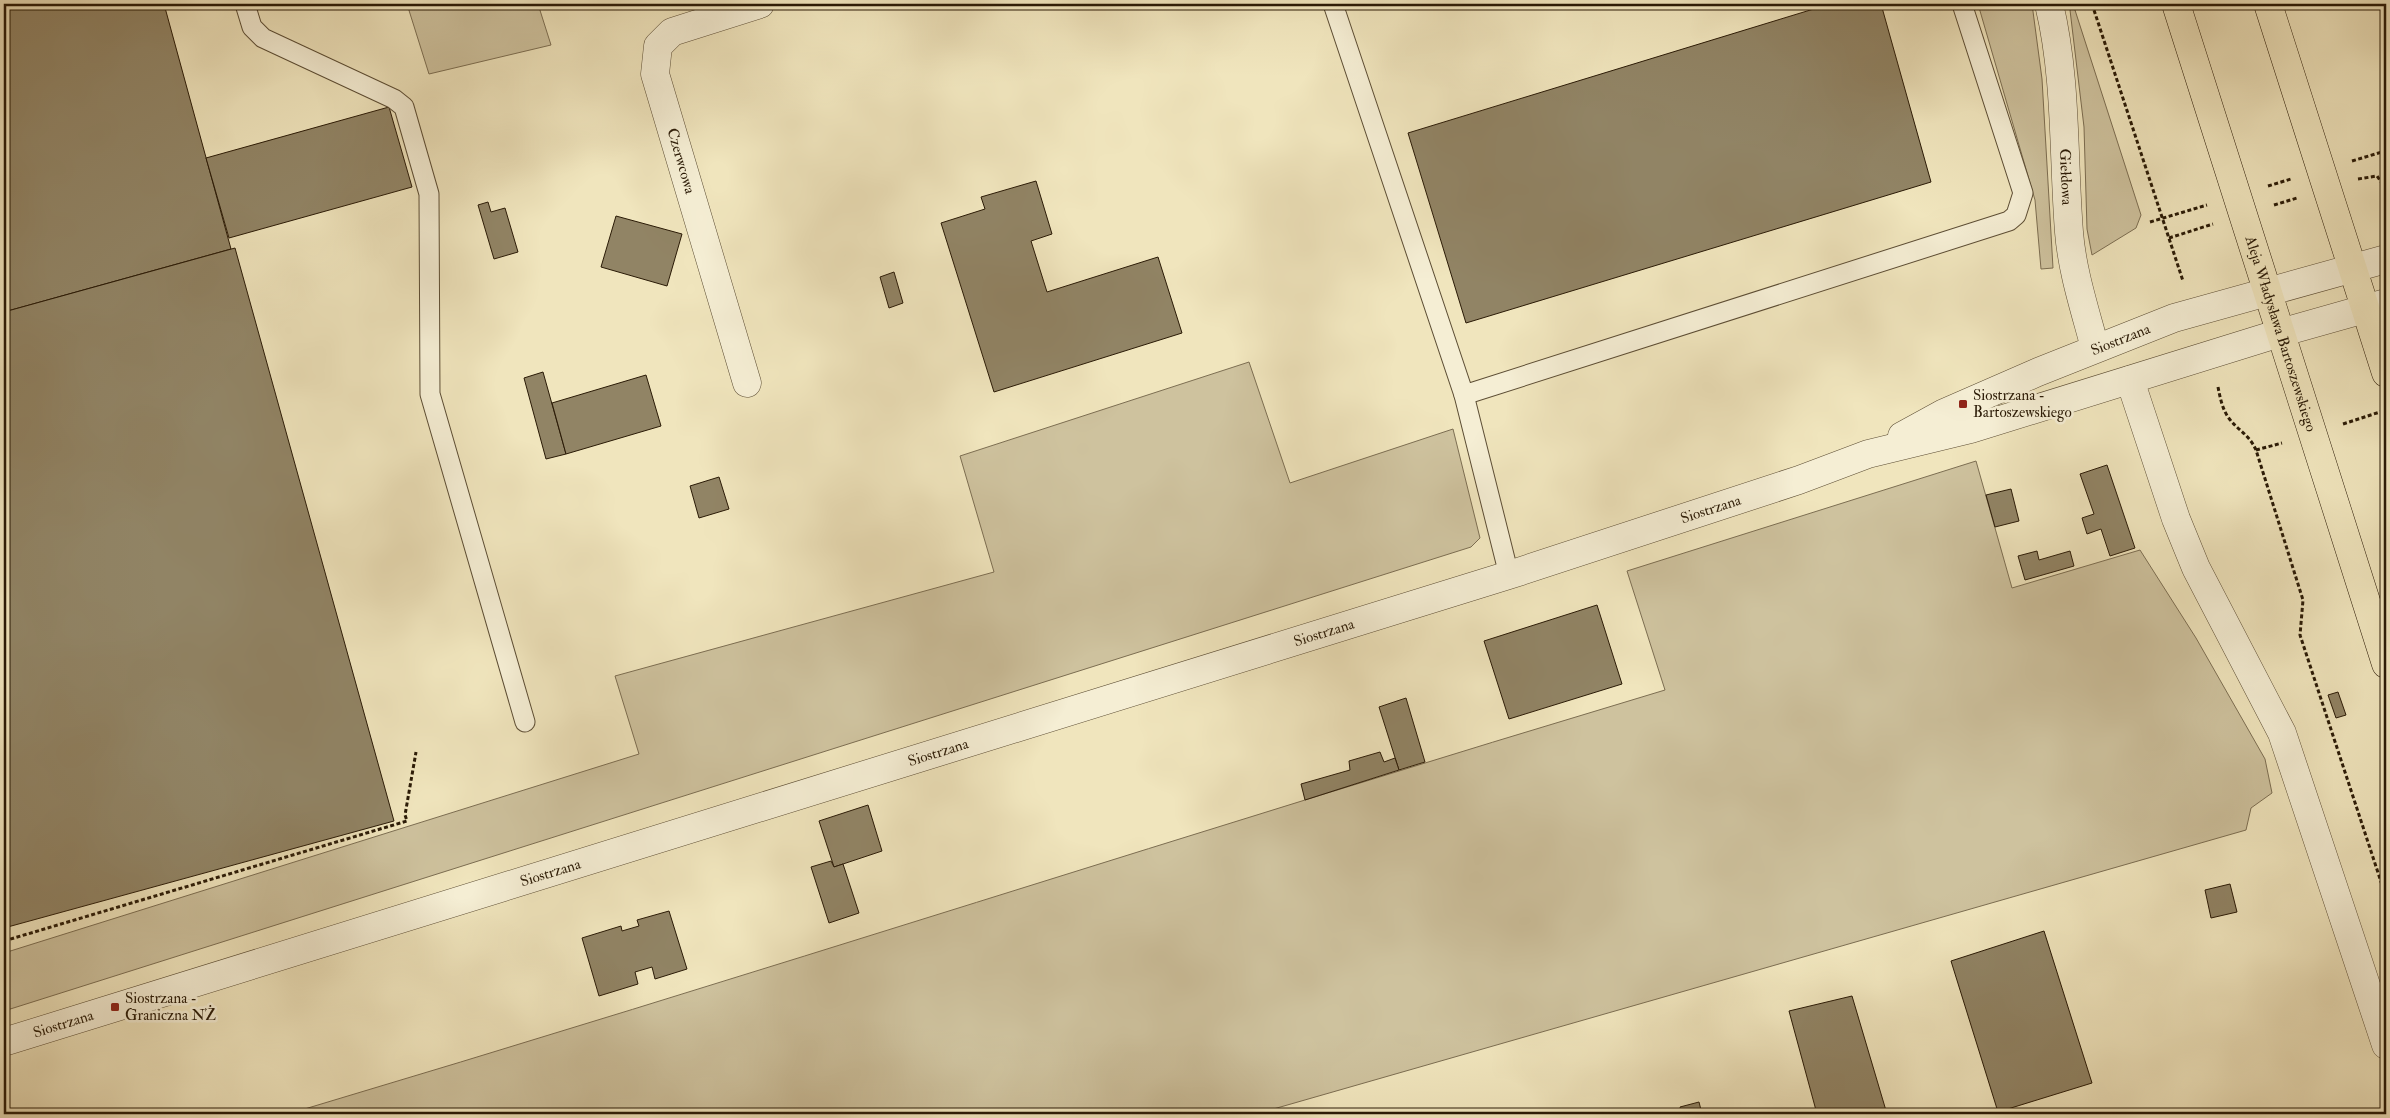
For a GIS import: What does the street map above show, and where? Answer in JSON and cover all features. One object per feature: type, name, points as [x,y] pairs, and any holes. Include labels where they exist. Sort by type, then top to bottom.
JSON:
[{"type":"main road","name":"Aleja Władysława Bartoszewskiego","points":[[2176,4],[2386,664]]},
{"type":"main road","points":[[2268,4],[2353,269],[2376,306],[2386,372]]},
{"type":"street","name":"Czerwcowa","points":[[747,383],[655,74],[658,46],[672,32],[760,4]]},
{"type":"street","name":"Giełdowa","points":[[2049,4],[2062,76],[2069,234],[2076,273],[2095,348]]},
{"type":"street","name":"Siostrzana","points":[[1868,454],[1944,413],[2095,348],[2193,311],[2268,293],[2386,259]]},
{"type":"street","name":"Siostrzana","points":[[4,1042],[1509,575],[1799,480],[1868,454],[1971,429],[2280,333],[2376,306]]},
{"type":"street","points":[[2130,380],[2157,464],[2193,560],[2282,733],[2386,1045]]},
{"type":"lane","points":[[245,4],[252,27],[264,38],[394,99],[404,107],[429,194],[430,394],[525,722]]},
{"type":"lane","points":[[1333,4],[1464,395],[1509,575]]},
{"type":"lane","points":[[1464,395],[2009,221],[2016,214],[2022,193],[1962,4]]},
{"type":"path","points":[[2092,4],[2193,311]]},
{"type":"path","points":[[2382,152],[2386,158]]},
{"type":"path","points":[[2377,176],[2386,189]]},
{"type":"path","points":[[2209,356],[2224,409],[2229,418],[2251,439],[2256,450],[2303,600],[2300,635],[2386,896]]},
{"type":"path","points":[[4,941],[407,821],[405,815],[416,752]]},
{"type":"shaded area","points":[[407,4],[538,4],[551,45],[429,74]]},
{"type":"shaded area","points":[[1978,4],[2032,4],[2042,79],[2053,268],[2041,269],[2035,200]]},
{"type":"shaded area","points":[[2074,7],[2141,215],[2136,228],[2092,255],[2087,229],[2084,127],[2070,10]]},
{"type":"shaded area","points":[[1249,362],[1290,483],[1453,429],[1480,538],[1471,547],[4,1011],[4,953],[639,754],[615,676],[994,572],[960,456]]},
{"type":"shaded area","points":[[1976,461],[2012,588],[2140,550],[2196,638],[2265,759],[2272,793],[2251,808],[2246,830],[1256,1114],[288,1114],[1665,690],[1627,571]]},
{"type":"building","points":[[4,4],[164,4],[231,249],[4,312]]},
{"type":"building","points":[[1830,4],[1881,4],[1931,182],[1466,323],[1408,133]]},
{"type":"building","points":[[389,107],[412,187],[229,238],[206,158]]},
{"type":"building","points":[[1036,181],[1052,234],[1031,241],[1047,292],[1158,257],[1182,333],[994,392],[941,223],[985,209],[981,197]]},
{"type":"building","points":[[488,202],[491,212],[505,208],[518,252],[494,259],[478,205]]},
{"type":"building","points":[[616,216],[682,234],[667,286],[601,267]]},
{"type":"building","points":[[235,248],[394,821],[4,928],[4,312]]},
{"type":"building","points":[[894,272],[903,303],[889,308],[880,277]]},
{"type":"building","points":[[543,372],[566,454],[546,459],[524,378]]},
{"type":"building","points":[[646,375],[661,426],[566,454],[552,403]]},
{"type":"building","points":[[2107,465],[2135,548],[2110,556],[2101,529],[2087,534],[2082,518],[2094,514],[2080,474]]},
{"type":"building","points":[[719,477],[729,509],[699,518],[690,486]]},
{"type":"building","points":[[2011,489],[2019,521],[1995,527],[1986,495]]},
{"type":"building","points":[[2037,551],[2039,560],[2070,551],[2074,566],[2025,580],[2018,556]]},
{"type":"building","points":[[1597,605],[1622,684],[1509,719],[1484,641]]},
{"type":"building","points":[[2338,692],[2346,715],[2336,718],[2328,695]]},
{"type":"building","points":[[1406,698],[1425,762],[1399,770],[1379,707]]},
{"type":"building","points":[[1380,752],[1384,762],[1395,758],[1399,770],[1305,800],[1301,784],[1350,770],[1349,761]]},
{"type":"building","points":[[868,805],[882,851],[834,867],[819,821]]},
{"type":"building","points":[[831,861],[834,867],[843,864],[859,913],[829,923],[811,867]]},
{"type":"building","points":[[2230,884],[2237,912],[2211,918],[2205,890]]},
{"type":"building","points":[[669,911],[687,969],[655,979],[652,967],[635,972],[638,984],[599,996],[582,938],[621,926],[622,931],[639,926],[637,920]]},
{"type":"building","points":[[2044,931],[2092,1083],[1998,1112],[1951,961]]},
{"type":"building","points":[[1852,996],[1887,1114],[1817,1114],[1789,1011]]},
{"type":"building","points":[[1699,1102],[1702,1114],[1682,1114],[1680,1107]]},
{"type":"place","name":"Siostrzana - Bartoszewskiego","points":[[1963,404]]},
{"type":"place","name":"Siostrzana - Graniczna NŻ","points":[[115,1007]]}]
